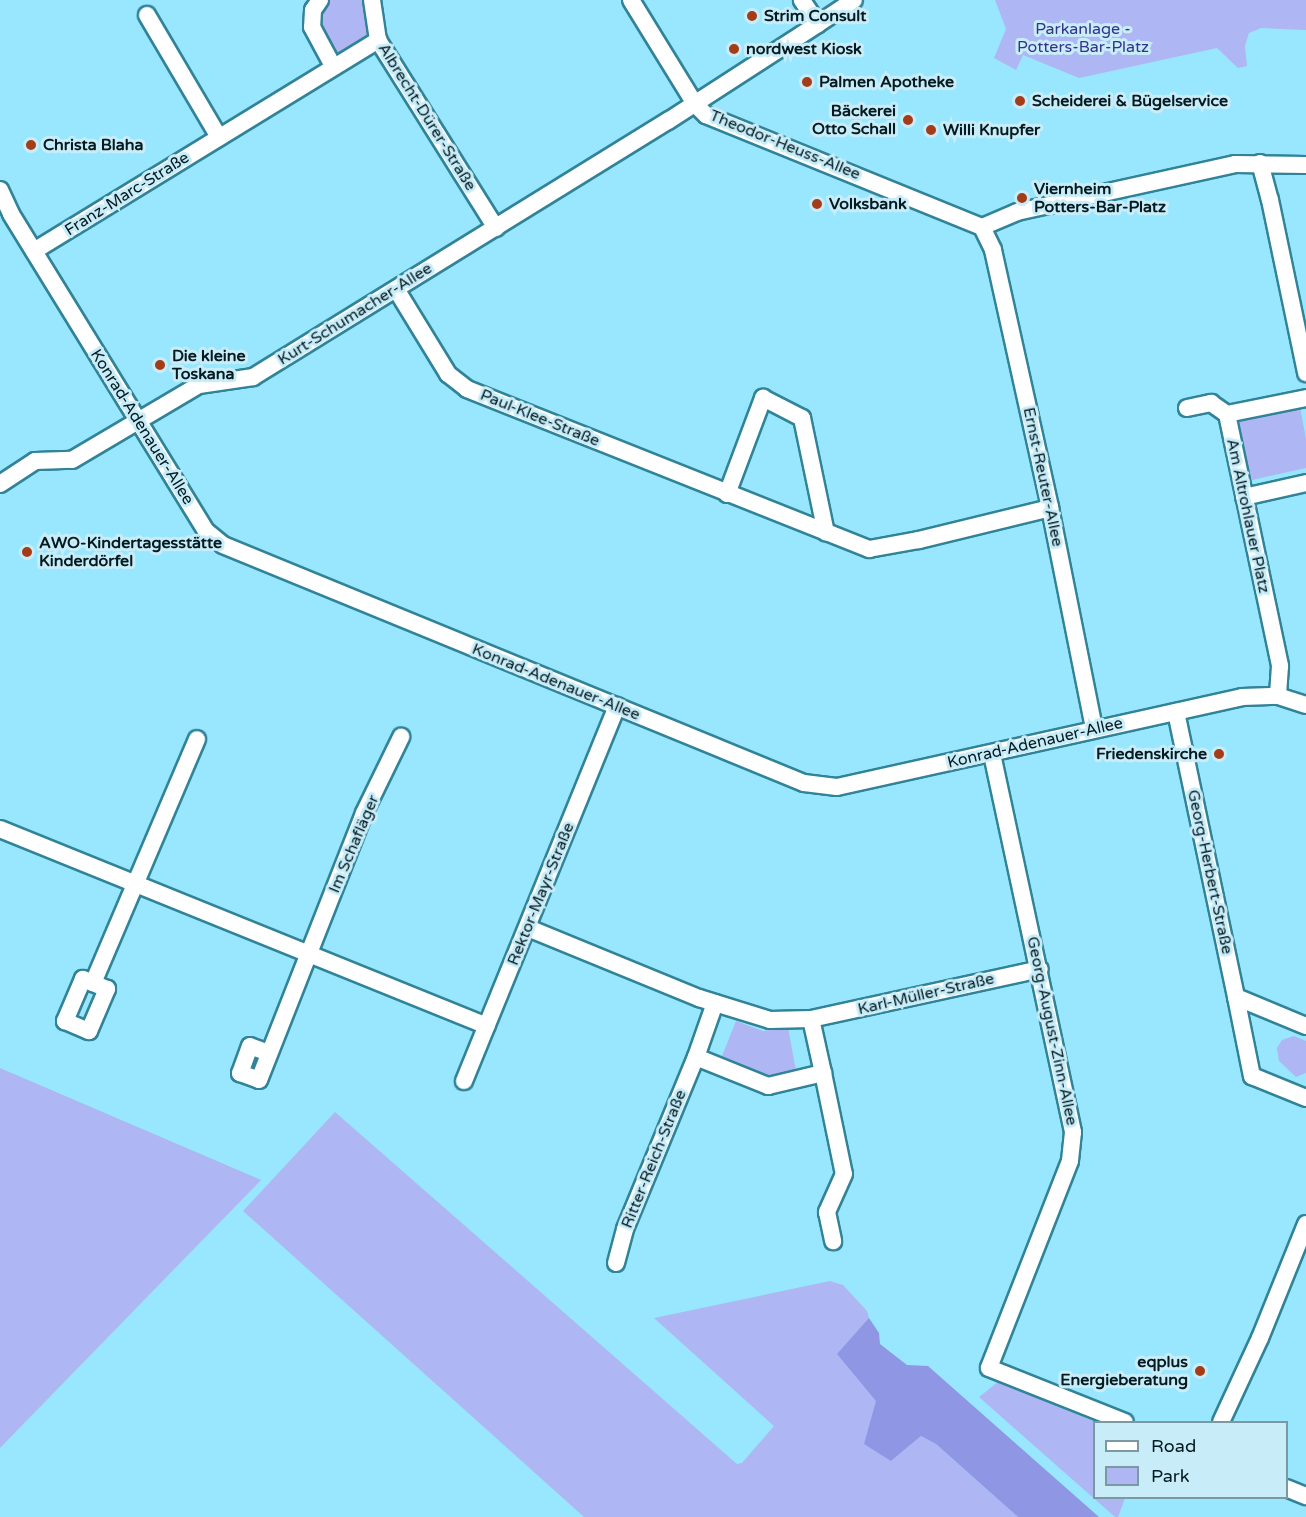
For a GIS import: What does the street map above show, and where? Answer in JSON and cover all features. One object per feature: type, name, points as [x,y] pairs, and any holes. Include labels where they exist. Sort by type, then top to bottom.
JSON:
[{"type":"street","points":[[320,0],[313,10],[312,27],[333,66]]},
{"type":"street","name":"Albrecht-Dürer-Straße","points":[[372,0],[378,40],[496,228]]},
{"type":"street","name":"Theodor-Heuss-Allee","points":[[631,0],[695,104],[706,115],[982,227]]},
{"type":"street","points":[[802,0],[818,24]]},
{"type":"street","name":"Kurt-Schumacher-Allee","points":[[0,483],[35,461],[72,460],[199,385],[253,377],[695,104],[854,0]]},
{"type":"street","points":[[147,15],[219,137]]},
{"type":"street","name":"Franz-Marc-Straße","points":[[34,251],[378,40]]},
{"type":"street","points":[[1260,163],[1270,200],[1306,373]]},
{"type":"street","points":[[982,227],[1017,212],[1235,164],[1306,165]]},
{"type":"street","name":"Konrad-Adenauer-Allee","points":[[0,190],[5,218],[34,251],[206,531],[223,545],[804,783],[837,787],[1242,697],[1278,696],[1306,705]]},
{"type":"street","name":"Ernst-Reuter-Allee","points":[[982,227],[993,250],[1050,508],[1094,729]]},
{"type":"street","name":"Paul-Klee-Straße","points":[[396,289],[448,374],[467,389],[870,549],[919,540],[1050,508]]},
{"type":"street","points":[[727,494],[763,398],[802,418],[826,533]]},
{"type":"street","points":[[1187,408],[1211,403],[1227,414],[1306,398]]},
{"type":"street","name":"Am Altrohlauer Platz","points":[[1227,414],[1280,666],[1278,696]]},
{"type":"street","points":[[1244,497],[1306,483]]},
{"type":"street","name":"Rektor-Mayr-Straße","points":[[464,1082],[617,706]]},
{"type":"street","name":"Georg-Herbert-Straße","points":[[1176,712],[1252,1076],[1306,1098]]},
{"type":"street","name":"Im Schafläger","points":[[269,1053],[364,813],[401,736]]},
{"type":"street","points":[[93,983],[197,739]]},
{"type":"street","name":"Georg-August-Zinn-Allee","points":[[992,754],[1040,969],[1073,1132],[1070,1161],[988,1368],[1122,1421]]},
{"type":"street","points":[[0,829],[310,952],[487,1026]]},
{"type":"street","name":"Karl-Müller-Straße","points":[[528,928],[715,1003],[763,1019],[811,1019],[1040,969]]},
{"type":"street","points":[[1236,997],[1306,1026]]},
{"type":"street","points":[[715,1003],[696,1057],[768,1086],[822,1073]]},
{"type":"street","points":[[811,1019],[844,1174],[827,1212],[833,1241]]},
{"type":"street","name":"Ritter-Reich-Straße","points":[[616,1263],[625,1229],[696,1057]]},
{"type":"street","points":[[1221,1421],[1260,1338],[1306,1224]]},
{"type":"street","points":[[1288,1488],[1306,1496]]},
{"type":"green space","points":[[328,0],[363,0],[367,35],[338,53],[319,23],[324,3]]},
{"type":"green space","name":"Parkanlage - Potters-Bar-Platz","points":[[995,0],[1306,0],[1306,30],[1261,28],[1249,33],[1245,46],[1247,66],[1238,68],[1217,48],[1079,78],[1023,55],[1016,70],[994,58],[1006,29]]},
{"type":"green space","points":[[1300,407],[1306,439],[1306,468],[1252,480],[1236,420]]},
{"type":"green space","points":[[736,1021],[763,1031],[788,1027],[796,1071],[771,1076],[722,1056]]},
{"type":"green space","points":[[1294,1036],[1306,1041],[1306,1073],[1296,1077],[1279,1061],[1277,1048],[1282,1040]]},
{"type":"green space","points":[[0,1068],[261,1180],[0,1448]]},
{"type":"green space","points":[[335,1112],[737,1464],[742,1463],[774,1426],[654,1318],[830,1281],[843,1285],[867,1311],[869,1318],[860,1331],[862,1383],[877,1401],[891,1461],[921,1436],[936,1444],[1018,1517],[584,1517],[243,1211]]},
{"type":"green space","points":[[998,1382],[1093,1421],[1093,1498],[979,1397]]},
{"type":"green space","points":[[1095,1499],[1125,1499],[1118,1517],[1115,1517]]},
{"type":"shaded area","points":[[869,1318],[879,1333],[880,1344],[907,1365],[928,1366],[1099,1517],[1018,1517],[936,1444],[921,1436],[891,1461],[864,1444],[876,1401],[837,1354]]},
{"type":"place","name":"Strim Consult","points":[[752,16]]},
{"type":"place","name":"nordwest Kiosk","points":[[734,49]]},
{"type":"place","name":"Palmen Apotheke","points":[[807,82]]},
{"type":"place","name":"Scheiderei & Bügelservice","points":[[1020,101]]},
{"type":"place","name":"Bäckerei Otto Schall","points":[[908,120]]},
{"type":"place","name":"Willi Knupfer","points":[[931,130]]},
{"type":"place","name":"Christa Blaha","points":[[31,145]]},
{"type":"place","name":"Viernheim Potters-Bar-Platz","points":[[1022,198]]},
{"type":"place","name":"Volksbank","points":[[817,204]]},
{"type":"place","name":"Die kleine Toskana","points":[[160,365]]},
{"type":"place","name":"AWO-Kindertagesstätte Kinderdörfel","points":[[27,552]]},
{"type":"place","name":"Friedenskirche","points":[[1219,754]]},
{"type":"place","name":"eqplus Energieberatung","points":[[1200,1371]]}]
